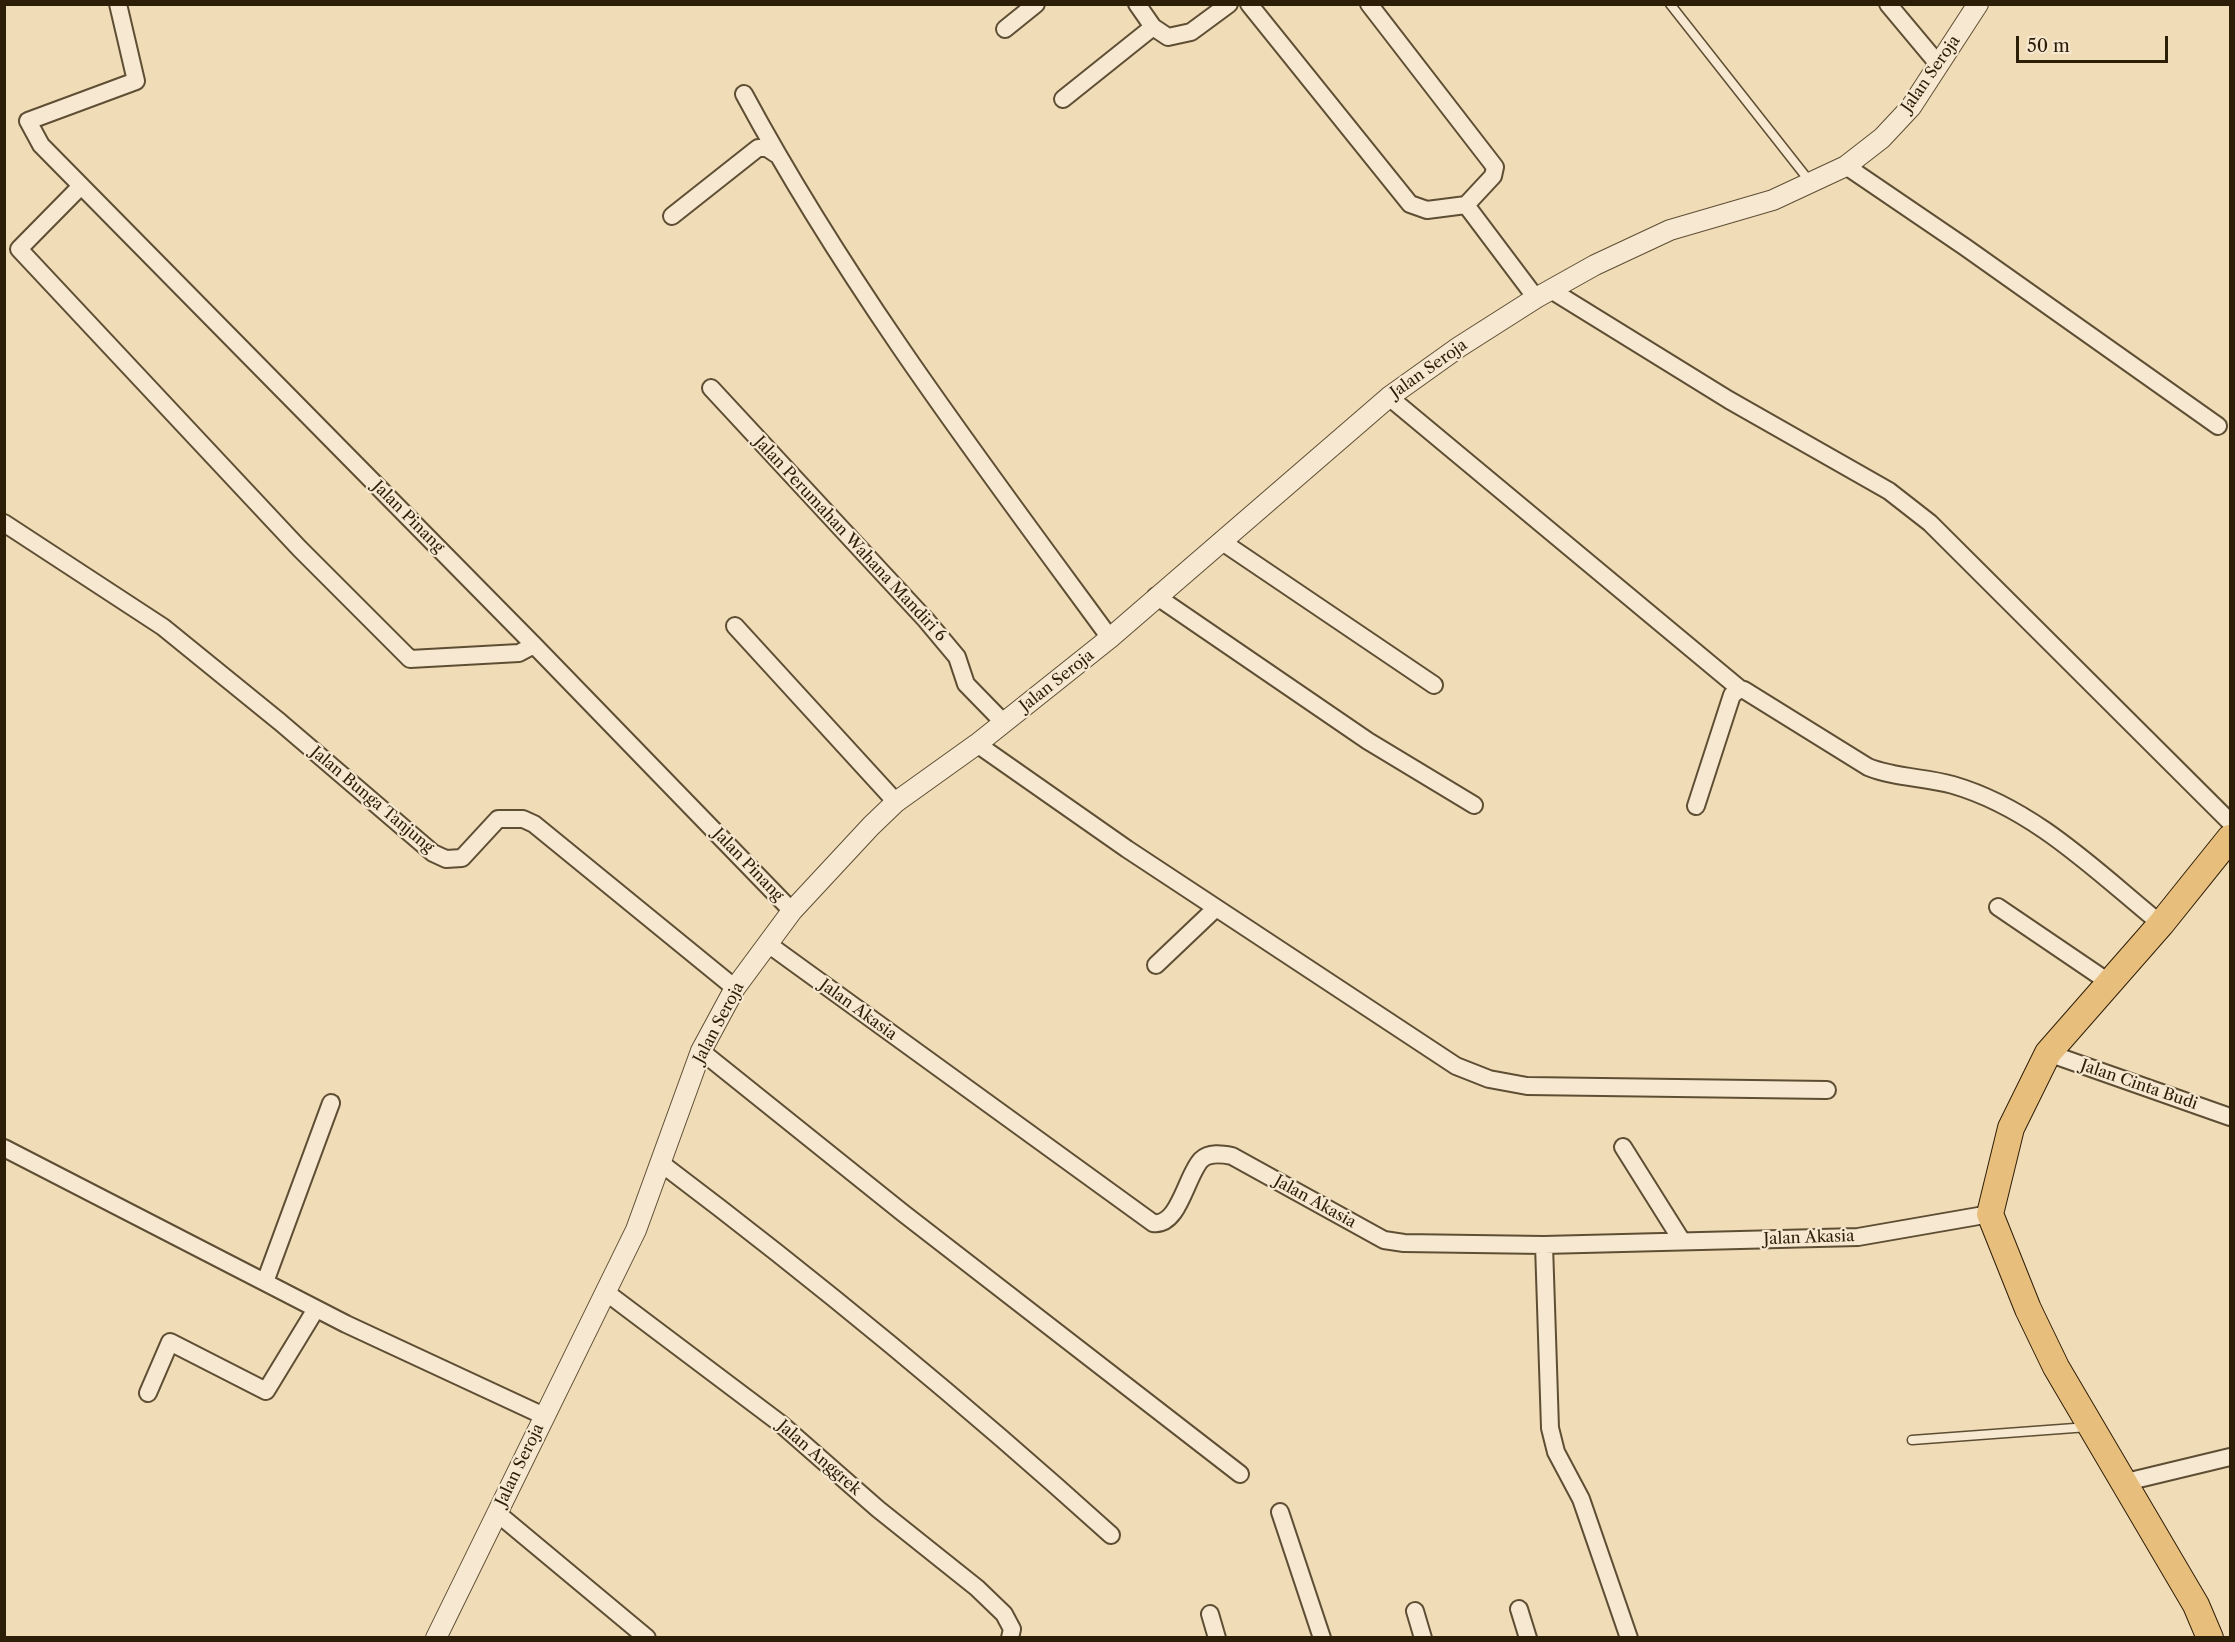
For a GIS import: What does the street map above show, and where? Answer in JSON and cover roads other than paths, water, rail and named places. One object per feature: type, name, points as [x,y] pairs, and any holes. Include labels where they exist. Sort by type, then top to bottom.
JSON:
[{"type":"main road","points":[[2210,1638],[2196,1605],[2089,1426],[2028,1309],[1990,1214],[2011,1128],[2048,1053],[2161,924],[2230,838]]},
{"type":"street","name":"Jalan Pinang","points":[[118,4],[136,81],[28,121],[41,145],[534,645],[792,911]]},
{"type":"street","points":[[1005,29],[1036,4]]},
{"type":"street","points":[[1137,4],[1153,27],[1167,37],[1182,35],[1229,4]]},
{"type":"street","points":[[1249,4],[1410,204],[1427,210],[1466,205],[1494,176],[1495,167],[1369,4]]},
{"type":"street","points":[[1888,4],[1939,65]]},
{"type":"street","name":"Jalan Seroja","points":[[436,1638],[544,1416],[607,1293],[662,1164],[701,1051],[735,988],[792,911],[896,802],[977,744],[1110,638],[1389,397],[1544,294],[1670,230],[1773,200],[1846,166],[1882,138],[1911,107],[1978,4]]},
{"type":"street","points":[[1062,99],[1153,27]]},
{"type":"street","points":[[744,94],[776,154],[870,305],[1110,638]]},
{"type":"street","points":[[672,216],[758,148],[767,148],[776,154]]},
{"type":"street","points":[[1846,166],[2218,426]]},
{"type":"street","points":[[81,186],[19,249],[299,549],[410,659],[519,653],[534,645]]},
{"type":"street","points":[[1466,205],[1544,294],[1889,491],[1922,517],[2230,822]]},
{"type":"street","name":"Jalan Perumahan Wahana Mandiri 6","points":[[711,388],[926,620],[957,657],[966,684],[1004,723]]},
{"type":"street","points":[[1389,397],[1740,689],[1868,767],[1883,773],[1953,785],[2035,821],[2161,924]]},
{"type":"street","name":"Jalan Bunga Tanjung","points":[[4,524],[163,627],[280,722],[433,853],[446,859],[462,858],[498,819],[524,819],[534,824],[735,988]]},
{"type":"street","points":[[1221,541],[1434,685]]},
{"type":"street","points":[[1156,596],[1368,741],[1474,805]]},
{"type":"street","points":[[735,626],[896,802]]},
{"type":"street","points":[[1696,806],[1732,695],[1740,689]]},
{"type":"street","points":[[977,744],[1127,849],[1456,1066],[1489,1079],[1527,1086],[1827,1090]]},
{"type":"street","points":[[1998,907],[2110,983]]},
{"type":"street","points":[[1156,965],[1216,908]]},
{"type":"street","name":"Jalan Akasia","points":[[768,944],[1153,1224],[1159,1224],[1170,1218],[1201,1161],[1218,1154],[1232,1156],[1384,1240],[1404,1243],[1544,1245],[1858,1237],[1990,1214]]},
{"type":"street","points":[[701,1051],[903,1213],[1240,1474]]},
{"type":"street","name":"Jalan Cinta Budi","points":[[2048,1053],[2230,1116]]},
{"type":"street","points":[[265,1282],[331,1103]]},
{"type":"street","points":[[1623,1147],[1682,1242]]},
{"type":"street","points":[[4,1148],[316,1309],[544,1416]]},
{"type":"street","points":[[662,1164],[775,1249],[890,1344],[1111,1536]]},
{"type":"street","points":[[1544,1245],[1550,1428],[1556,1452],[1581,1499],[1629,1638]]},
{"type":"street","name":"Jalan Anggrek","points":[[607,1293],[781,1424],[878,1509],[977,1588],[1004,1614],[1012,1629],[1010,1638]]},
{"type":"street","points":[[148,1393],[170,1342],[266,1391],[316,1309]]},
{"type":"street","points":[[2122,1483],[2230,1457]]},
{"type":"street","points":[[1280,1512],[1322,1638]]},
{"type":"street","points":[[497,1513],[647,1638]]},
{"type":"street","points":[[1519,1609],[1528,1638]]},
{"type":"street","points":[[1415,1611],[1423,1638]]},
{"type":"street","points":[[1210,1614],[1217,1638]]},
{"type":"lane","points":[[1670,4],[1811,183]]},
{"type":"lane","points":[[1912,1440],[2089,1426]]}]
